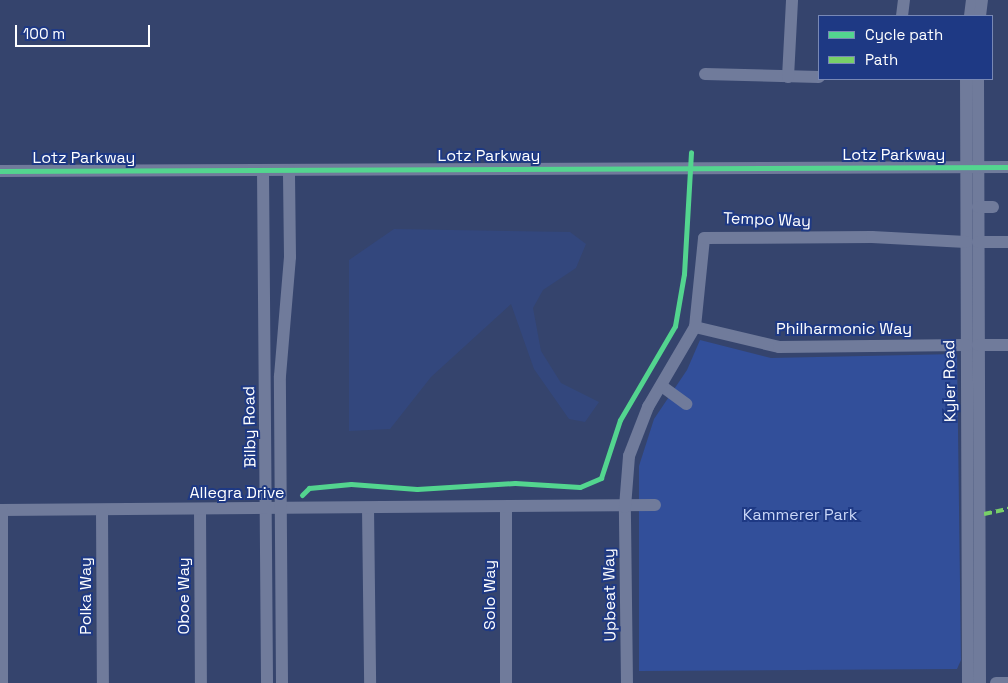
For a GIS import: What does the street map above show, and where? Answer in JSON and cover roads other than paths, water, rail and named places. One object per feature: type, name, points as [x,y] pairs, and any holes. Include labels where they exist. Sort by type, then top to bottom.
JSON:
[{"type":"street","points":[[788,76],[792,0]]},
{"type":"street","points":[[902,15],[904,0]]},
{"type":"street","points":[[970,15],[972,0]]},
{"type":"street","points":[[980,15],[982,0]]},
{"type":"street","points":[[705,74],[818,77]]},
{"type":"street","name":"Kyler Road","points":[[966,80],[972,167],[968,683]]},
{"type":"street","name":"Kyler Road","points":[[972,345],[966,296],[978,207],[972,167],[978,80]]},
{"type":"street","name":"Lotz Parkway","points":[[0,171],[1008,167]]},
{"type":"street","name":"Bilby Road","points":[[267,170],[272,316],[280,376]]},
{"type":"street","name":"Bilby Road","points":[[267,170],[267,683]]},
{"type":"street","name":"Bilby Road","points":[[282,683],[280,376],[290,257],[289,170]]},
{"type":"street","points":[[978,207],[994,207]]},
{"type":"street","name":"Tempo Way","points":[[625,507],[629,456],[637,431],[695,327],[702,287],[701,243],[709,234],[972,242]]},
{"type":"street","points":[[972,242],[1008,242]]},
{"type":"street","name":"Philharmonic Way","points":[[695,327],[779,347],[1008,345]]},
{"type":"street","points":[[972,345],[973,422],[979,447],[980,683]]},
{"type":"street","points":[[663,387],[686,404]]},
{"type":"street","name":"Allegra Drive","points":[[1,510],[625,507],[655,505]]},
{"type":"street","name":"Solo Way","points":[[506,507],[506,683]]},
{"type":"street","name":"Upbeat Way","points":[[625,507],[627,683]]},
{"type":"street","points":[[368,508],[370,683]]},
{"type":"street","name":"Oboe Way","points":[[200,509],[201,683]]},
{"type":"street","points":[[1,510],[2,683]]},
{"type":"street","name":"Polka Way","points":[[102,510],[103,683]]},
{"type":"street","points":[[968,589],[974,675],[980,683]]},
{"type":"street","points":[[267,622],[274,645],[274,683]]},
{"type":"street","points":[[996,683],[1008,683]]},
{"type":"park label","name":"Kammerer Park","points":[[800,515]]}]
